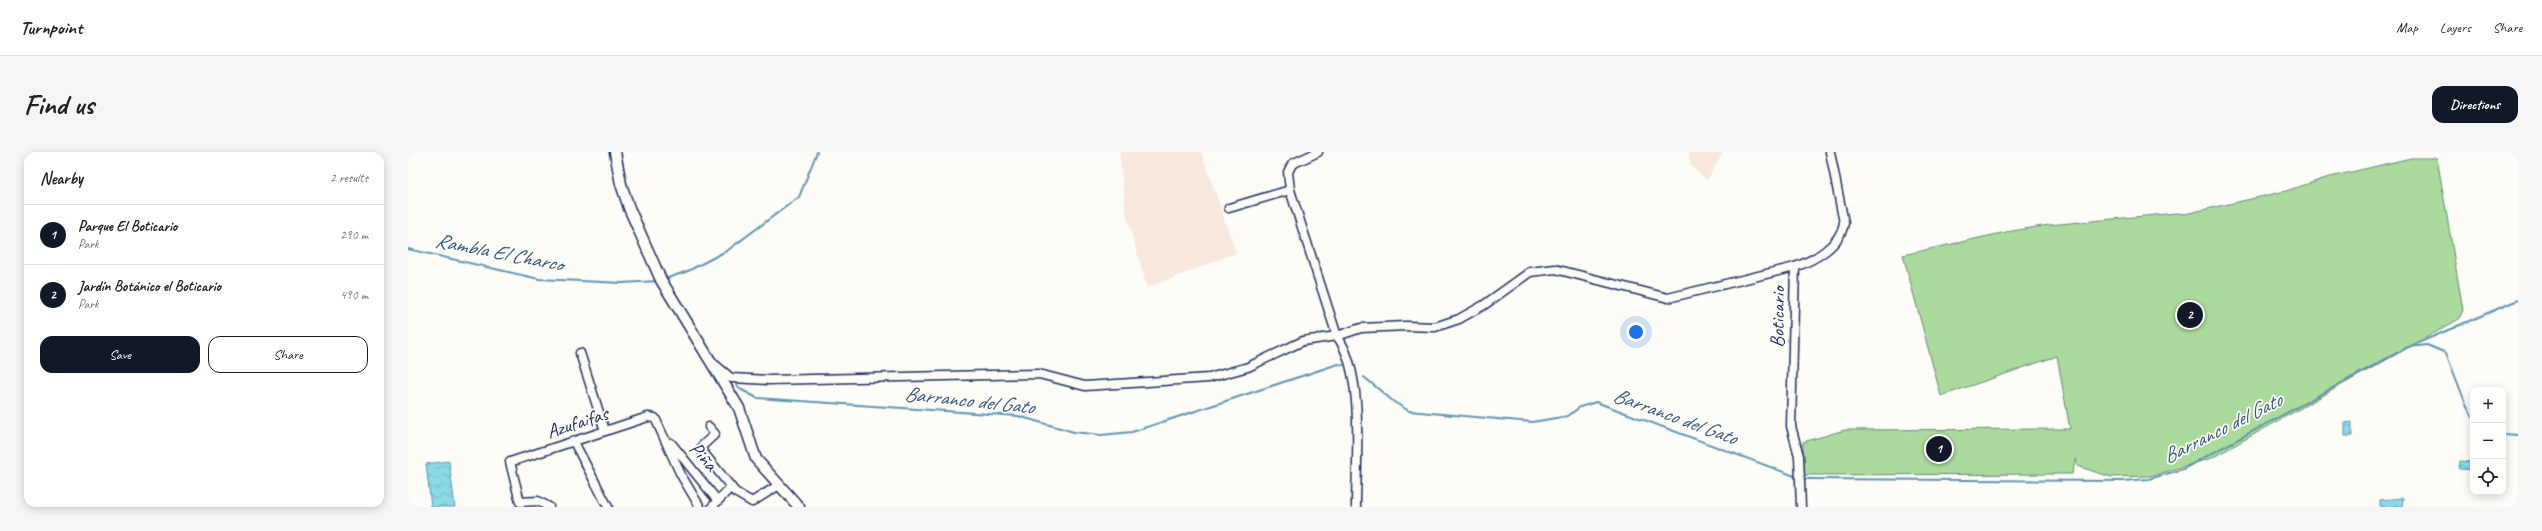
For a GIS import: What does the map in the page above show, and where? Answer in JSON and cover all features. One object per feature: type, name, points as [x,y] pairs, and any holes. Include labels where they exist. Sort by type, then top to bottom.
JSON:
[{"type":"street","points":[[615,152],[621,184],[629,208],[661,280],[739,408],[756,459],[799,507]]},
{"type":"street","points":[[1318,152],[1292,164],[1288,172],[1290,190],[1337,336],[1345,347],[1355,386],[1356,507]]},
{"type":"street","name":"Boticario","points":[[1801,507],[1799,456],[1791,426],[1795,267],[1815,260],[1843,229],[1844,223],[1830,152]]},
{"type":"street","points":[[1228,208],[1290,190]]},
{"type":"street","points":[[709,359],[731,378],[777,380],[1039,374],[1085,386],[1209,378],[1248,367],[1303,341],[1337,336],[1361,328],[1406,326],[1435,327],[1459,319],[1484,305],[1530,272],[1555,269],[1668,298],[1795,267]]},
{"type":"street","points":[[580,353],[605,431]]},
{"type":"street","name":"Azufaifas","points":[[549,507],[538,501],[520,502],[510,462],[648,418],[655,418],[664,435]]},
{"type":"street","points":[[709,427],[714,434],[702,446],[702,451],[731,487],[752,502],[779,485]]},
{"type":"street","points":[[664,435],[681,475],[700,507]]},
{"type":"street","name":"Piña","points":[[664,435],[715,503]]},
{"type":"street","points":[[574,442],[608,507]]},
{"type":"street","points":[[715,503],[731,487]]},
{"type":"shaded area","points":[[1119,152],[1201,152],[1236,253],[1147,288],[1126,212]]},
{"type":"shaded area","points":[[1688,152],[1723,152],[1707,181],[1691,166]]},
{"type":"green space","points":[[2411,158],[2437,158],[2463,310],[2459,319],[2212,458],[2152,476],[2111,477],[2077,466],[2076,458],[2072,474],[1804,475],[1803,442],[1845,430],[2070,429],[2057,356],[1941,396],[1903,255],[2006,232],[2049,225],[2177,213],[2185,214],[2286,191],[2326,178]]},
{"type":"water","points":[[2352,422],[2352,436],[2345,436],[2345,423]]},
{"type":"water","points":[[449,461],[455,507],[431,507],[426,464]]},
{"type":"water","points":[[2460,461],[2470,462],[2470,470],[2459,469]]},
{"type":"water","points":[[2403,498],[2402,507],[2380,507],[2380,500]]},
{"type":"waterway","name":"Rambla El Charco","points":[[665,279],[688,271],[728,250],[799,197],[817,152]]},
{"type":"waterway","name":"Rambla El Charco","points":[[408,249],[539,279],[622,283],[659,281]]},
{"type":"waterway","points":[[2411,346],[2518,300]]},
{"type":"waterway","name":"Barranco del Gato","points":[[1805,479],[2122,481],[2149,479],[2183,469],[2408,347],[2427,345],[2446,353],[2470,412]]},
{"type":"waterway","name":"Barranco del Gato","points":[[733,380],[740,389],[757,398],[1018,416],[1074,432],[1101,435],[1132,432],[1338,364],[1343,365]]},
{"type":"waterway","name":"Barranco del Gato","points":[[1364,377],[1394,402],[1409,411],[1532,422],[1568,416],[1580,407],[1596,402],[1797,477]]},
{"type":"waterway","name":"Barranco del Gato","points":[[2506,434],[2518,435]]},
{"type":"place","name":"Jardín Botánico el Boticario","points":[[2190,315]]},
{"type":"place","name":"Parque El Boticario","points":[[1939,449]]}]
